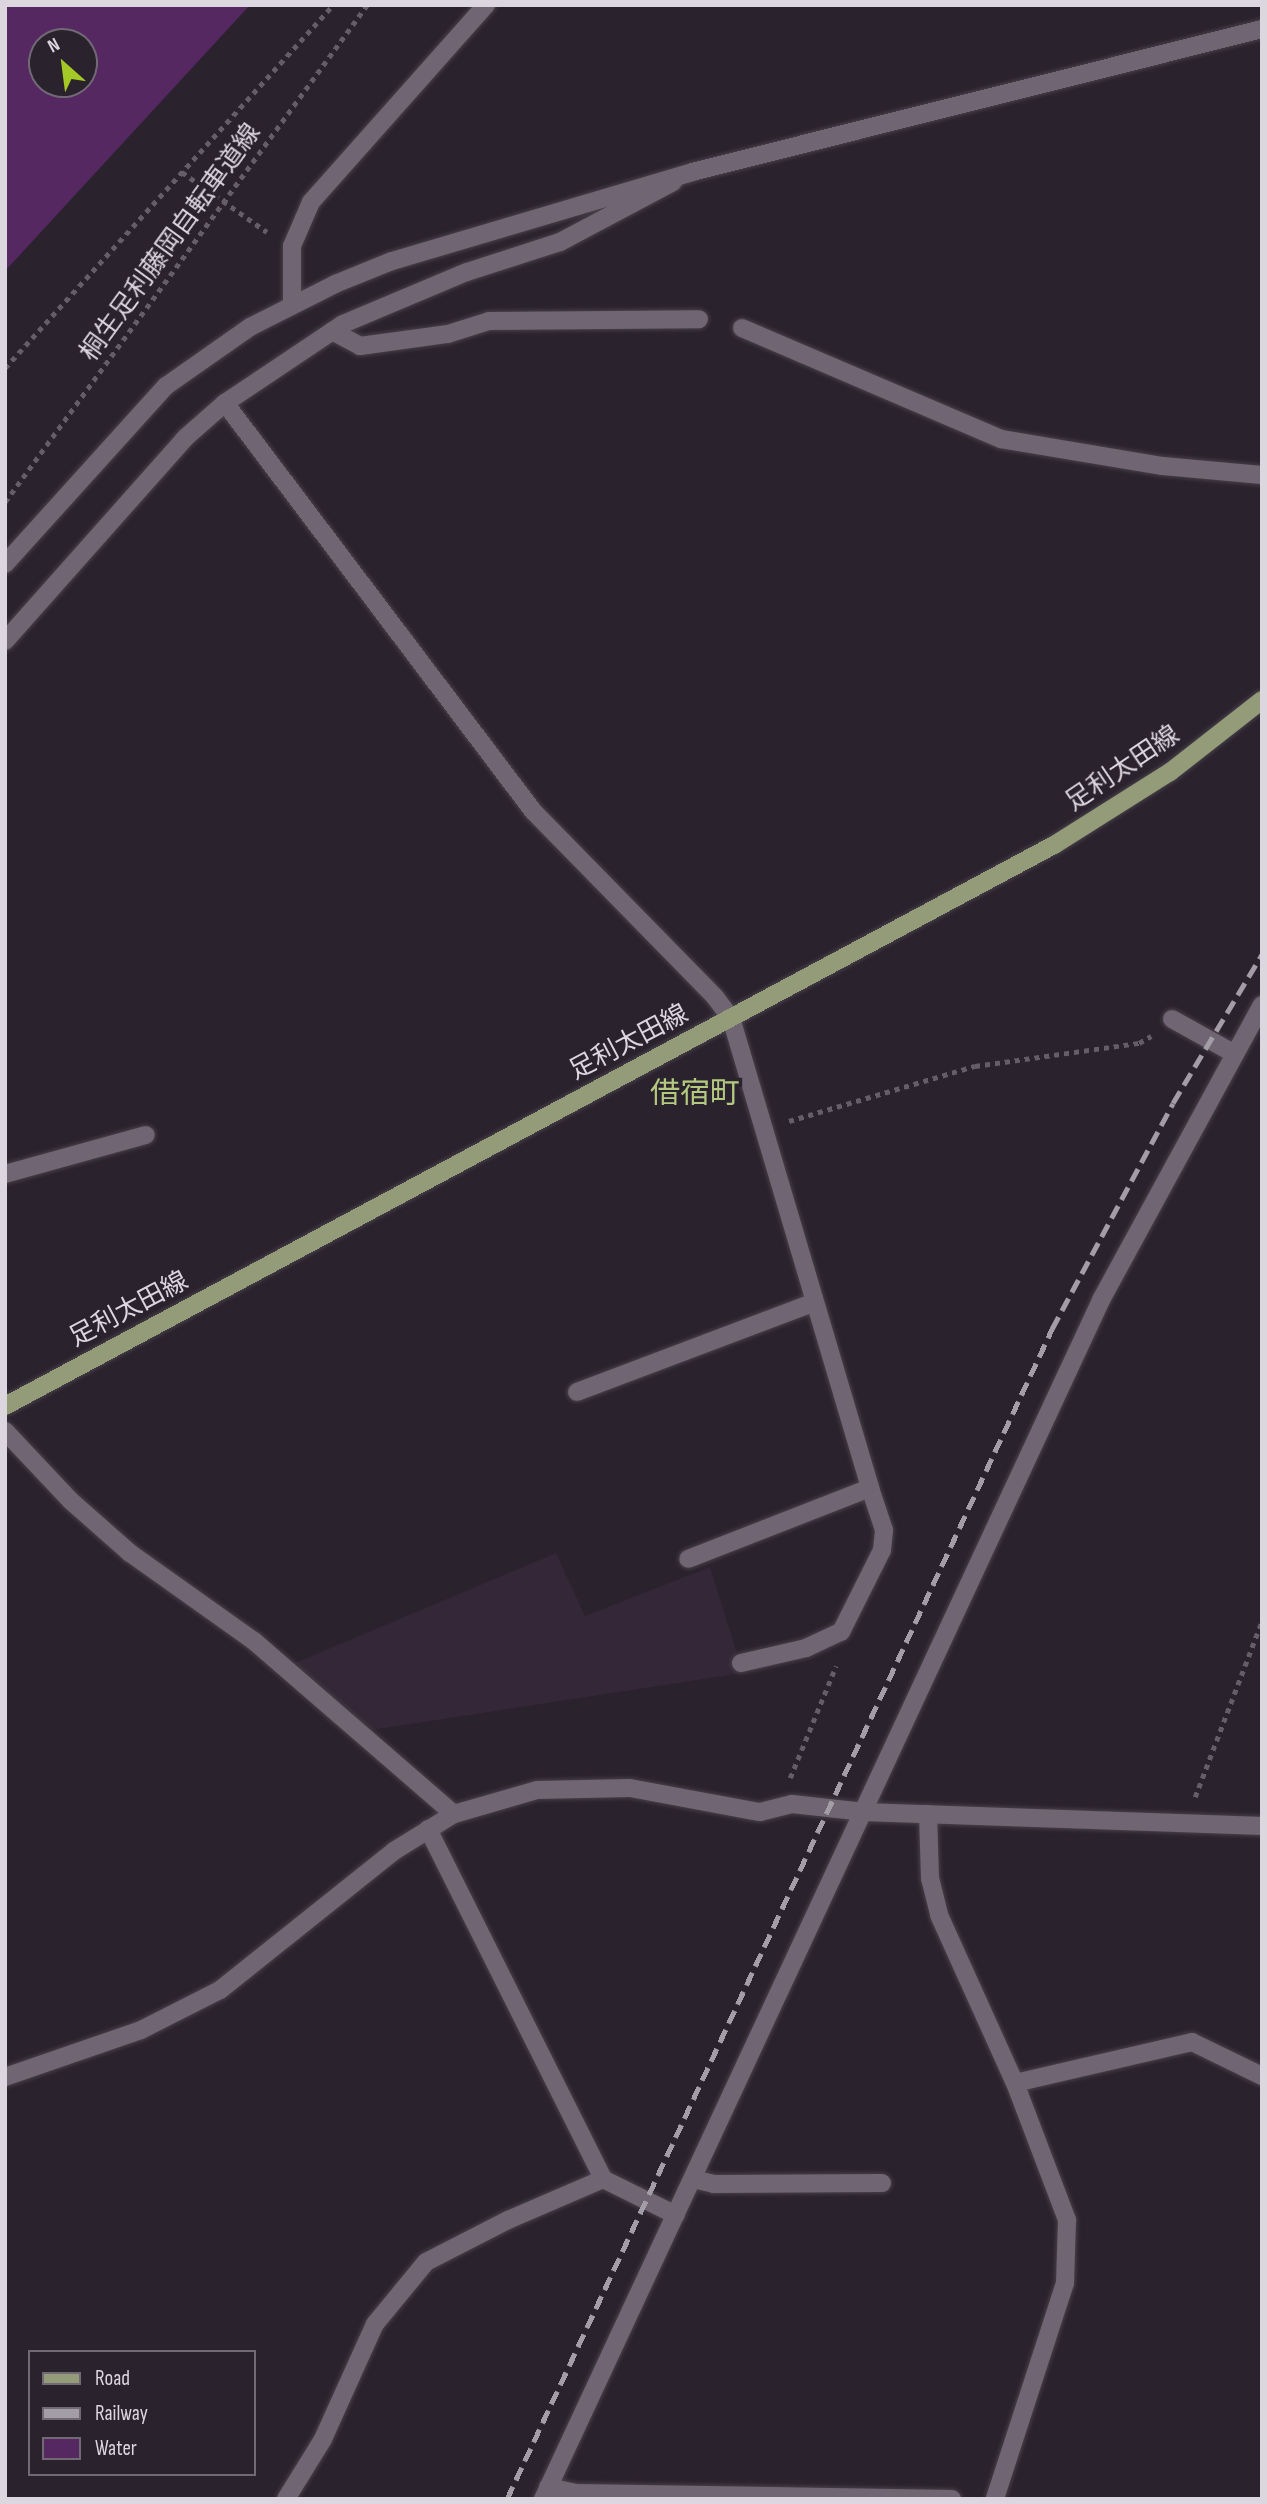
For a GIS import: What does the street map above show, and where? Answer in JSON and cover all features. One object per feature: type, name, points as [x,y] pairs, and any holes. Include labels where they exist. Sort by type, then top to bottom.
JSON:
[{"type":"main road","name":"足利太田線","points":[[5,1406],[1054,845],[1170,772],[1262,700]]},
{"type":"street","points":[[292,305],[292,246],[312,202],[338,168],[485,5]]},
{"type":"street","points":[[5,564],[166,386],[239,334],[292,305],[392,261],[692,172],[1262,29]]},
{"type":"street","points":[[5,642],[185,438],[225,402],[332,331],[467,272],[560,242],[692,172]]},
{"type":"street","points":[[332,331],[360,345],[448,334],[489,321],[699,319]]},
{"type":"street","points":[[742,327],[1001,439],[1163,466],[1262,475]]},
{"type":"street","points":[[225,402],[533,811],[715,997],[731,1018],[765,1128],[813,1303],[884,1530],[882,1550],[841,1632],[806,1648],[741,1663]]},
{"type":"street","points":[[952,2499],[545,2493],[865,1812],[1101,1300],[1233,1053],[1262,1005]]},
{"type":"street","points":[[1172,1019],[1233,1053]]},
{"type":"street","points":[[5,1174],[146,1135]]},
{"type":"street","points":[[577,1392],[813,1303]]},
{"type":"street","points":[[5,1431],[71,1501],[130,1553],[254,1641],[454,1814]]},
{"type":"street","points":[[688,1559],[870,1488]]},
{"type":"street","points":[[5,2077],[141,2030],[219,1990],[373,1867],[428,1829],[454,1814],[537,1790],[630,1788],[760,1812],[792,1804],[928,1815],[1262,1826]]},
{"type":"street","points":[[928,1815],[930,1878],[939,1916],[1015,2083],[1067,2220],[1065,2283],[995,2499]]},
{"type":"street","points":[[428,1829],[603,2179],[676,2215]]},
{"type":"street","points":[[1015,2083],[1192,2042],[1262,2076]]},
{"type":"street","points":[[286,2499],[323,2439],[376,2324],[426,2262],[603,2179]]},
{"type":"street","points":[[693,2179],[714,2185],[882,2183]]},
{"type":"path","points":[[5,368],[333,5]]},
{"type":"path","name":"桐生足利藤岡自転車道線","points":[[5,502],[367,5]]},
{"type":"path","points":[[182,172],[292,246]]},
{"type":"path","points":[[765,1128],[975,1066],[1139,1043],[1172,1019]]},
{"type":"path","points":[[1181,1822],[1235,1699],[1262,1620]]},
{"type":"path","points":[[792,1804],[788,1782],[845,1643],[841,1632]]},
{"type":"shaded area","points":[[556,1553],[585,1616],[710,1567],[743,1673],[372,1730],[295,1663]]},
{"type":"water","points":[[5,5],[250,5],[5,271]]},
{"type":"railway","points":[[507,2499],[1052,1329],[1173,1103],[1262,954]]},
{"type":"district","name":"借宿町","points":[[695,1094]]}]
